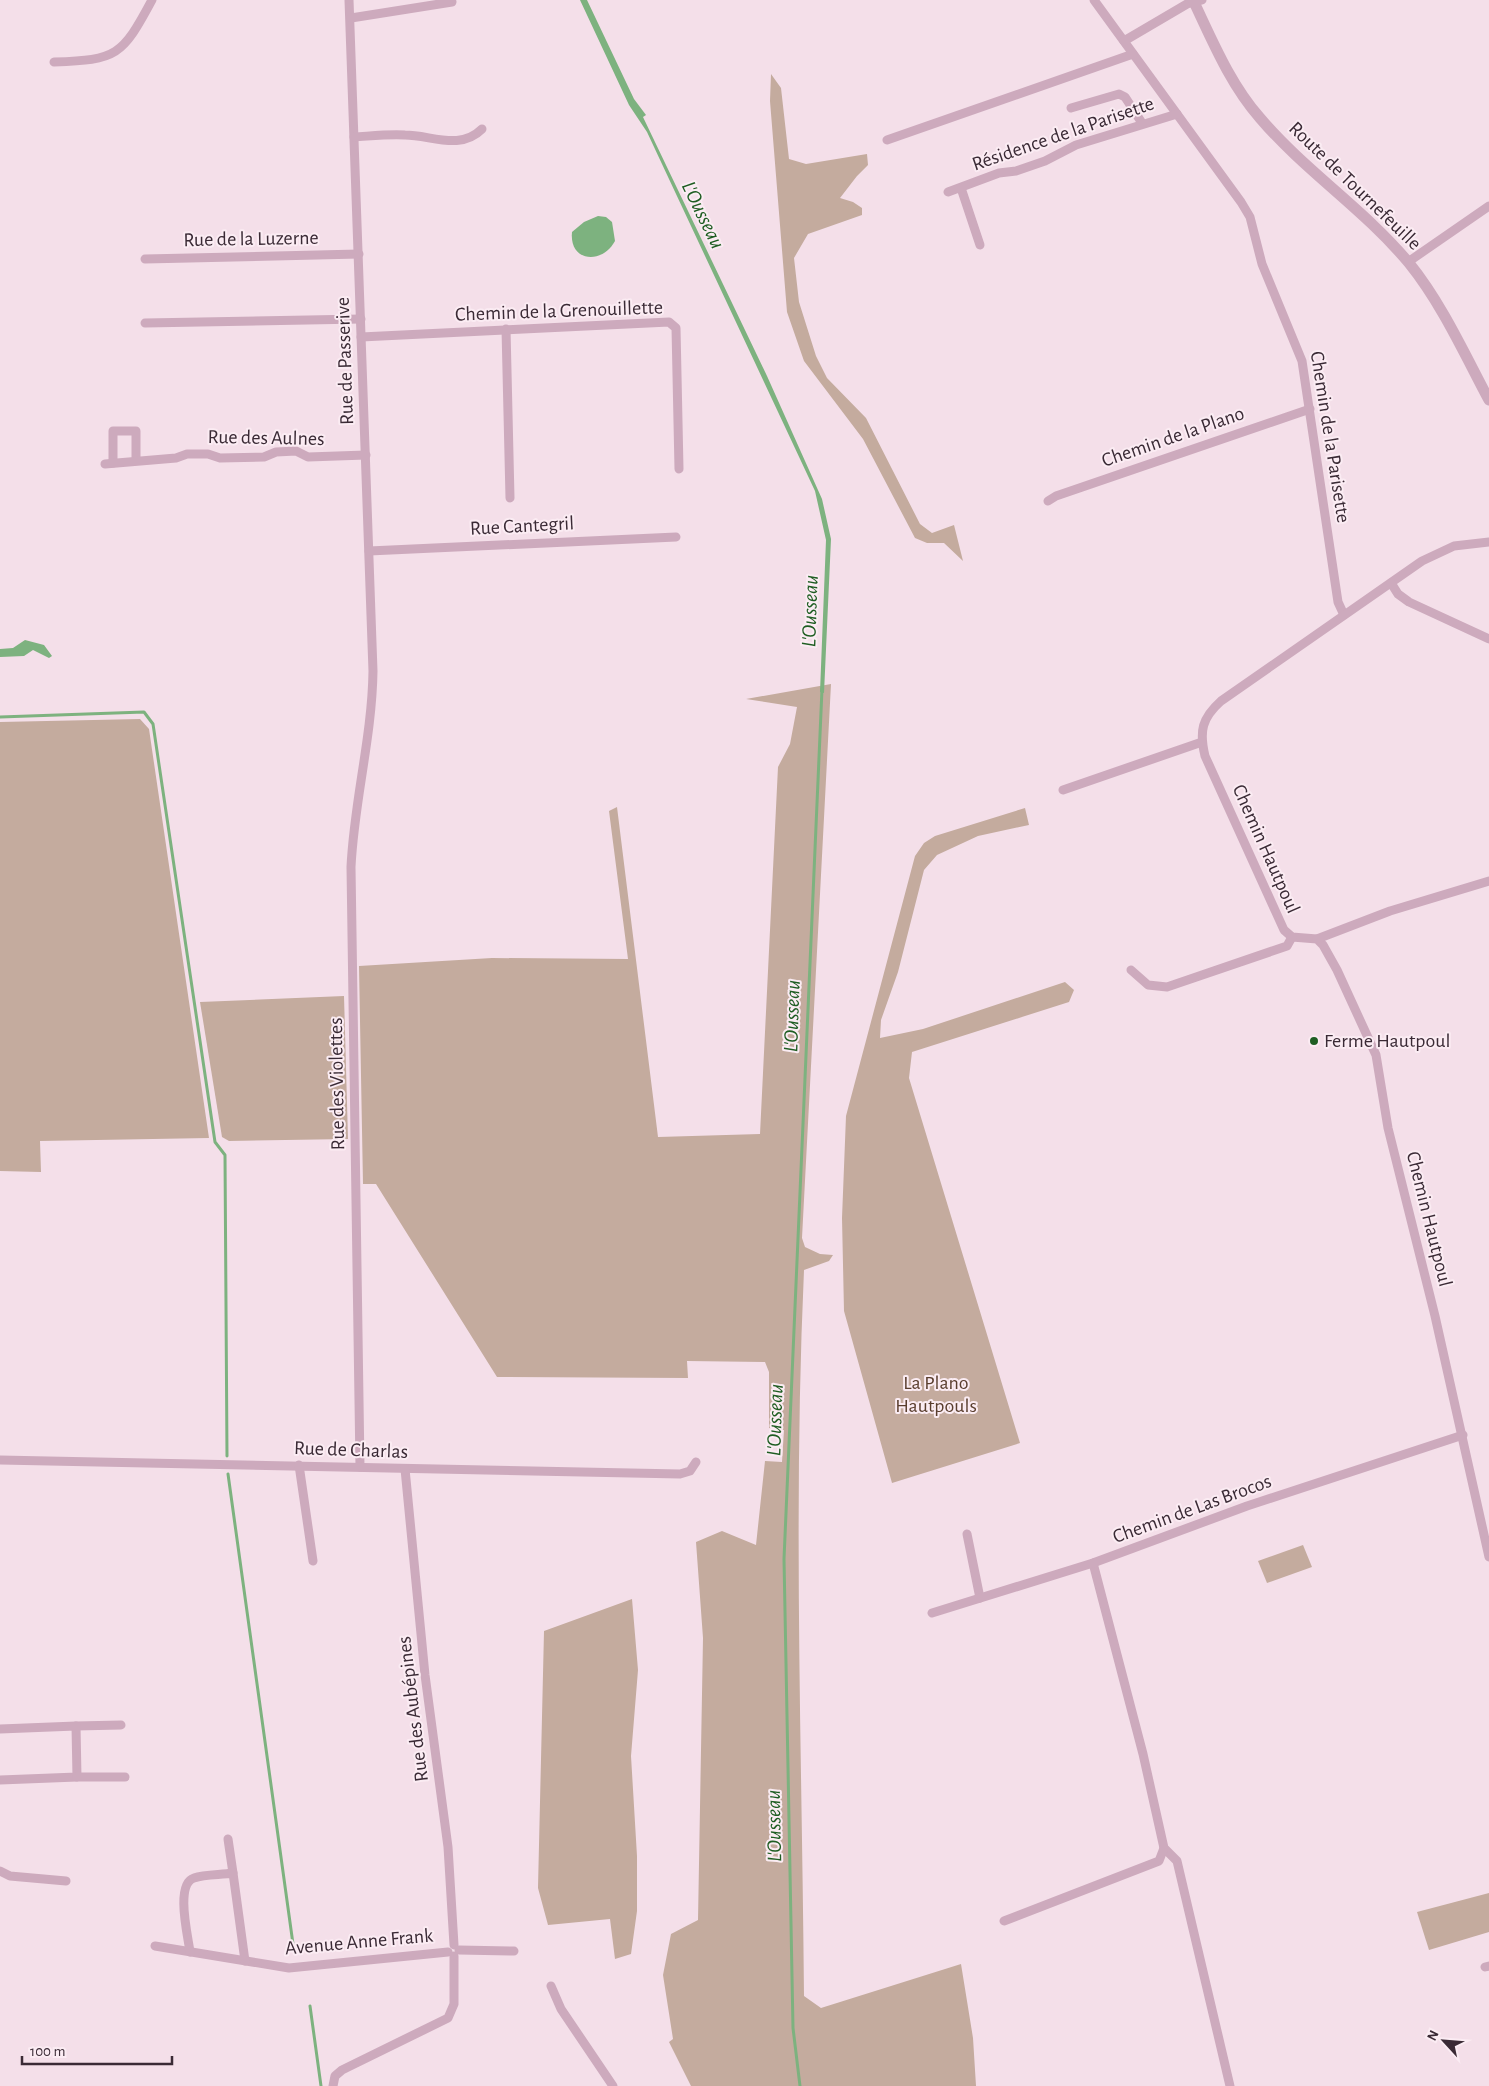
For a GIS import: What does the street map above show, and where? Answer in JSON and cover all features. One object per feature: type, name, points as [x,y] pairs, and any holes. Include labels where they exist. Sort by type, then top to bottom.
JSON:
[{"type":"street","points":[[54,62],[96,60],[115,52],[130,39],[152,0]]},
{"type":"street","name":"Rue de Passerive","points":[[349,0],[373,703]]},
{"type":"street","name":"Chemin de la Parisette","points":[[1094,0],[1250,217],[1262,264],[1302,361],[1338,602],[1344,615]]},
{"type":"street","points":[[1124,41],[1187,4],[1196,1]]},
{"type":"street","name":"Route de Tournefeuille","points":[[1196,1],[1231,76],[1259,117],[1296,156],[1363,215],[1408,262],[1433,296],[1489,400]]},
{"type":"street","points":[[351,18],[452,2]]},
{"type":"street","points":[[887,140],[1133,54]]},
{"type":"street","points":[[1071,108],[1080,107],[1119,94],[1126,97],[1142,123]]},
{"type":"street","name":"Résidence de la Parisette","points":[[948,192],[999,173],[1016,171],[1045,161],[1076,145],[1142,123],[1177,114]]},
{"type":"street","points":[[354,136],[406,135],[451,141],[466,139],[482,129]]},
{"type":"street","name":"Résidence de la Parisette","points":[[961,188],[980,245]]},
{"type":"street","points":[[1408,262],[1489,206]]},
{"type":"street","name":"Rue de la Luzerne","points":[[145,259],[359,254]]},
{"type":"street","points":[[145,323],[361,319]]},
{"type":"street","name":"Chemin de la Grenouillette","points":[[361,337],[669,322],[676,328],[679,469]]},
{"type":"street","points":[[506,329],[510,498]]},
{"type":"street","name":"Chemin de la Plano","points":[[1048,501],[1056,496],[1310,409]]},
{"type":"street","name":"Rue des Aulnes","points":[[136,460],[136,431],[113,431],[109,463],[176,458],[187,454],[208,454],[220,458],[264,457],[276,452],[296,451],[308,457],[366,455]]},
{"type":"street","name":"Rue Cantegril","points":[[369,551],[676,536]]},
{"type":"street","name":"Chemin Hautpoul","points":[[1489,542],[1448,548],[1422,561],[1344,615],[1221,701],[1210,712],[1203,725],[1202,742],[1205,756],[1284,930],[1292,937],[1318,940],[1323,945],[1337,970],[1376,1055],[1388,1128],[1463,1435],[1489,1557]]},
{"type":"street","points":[[1390,583],[1398,594],[1409,602],[1489,639]]},
{"type":"street","name":"Rue des Violettes","points":[[360,1467],[352,867],[354,830],[373,703]]},
{"type":"street","points":[[1063,790],[1202,742]]},
{"type":"street","points":[[1318,940],[1390,911],[1489,881]]},
{"type":"street","points":[[1131,970],[1148,985],[1167,987],[1287,946],[1292,937]]},
{"type":"street","name":"Chemin de Las Brocos","points":[[932,1614],[1093,1563],[1247,1506],[1463,1435]]},
{"type":"street","name":"Rue de Charlas","points":[[0,1460],[680,1474],[690,1471],[696,1462]]},
{"type":"street","points":[[299,1465],[313,1561]]},
{"type":"street","name":"Rue des Aubépines","points":[[333,2086],[335,2076],[342,2070],[448,2018],[454,2004],[454,1951],[448,1847],[425,1675],[405,1469]]},
{"type":"street","points":[[967,1534],[980,1598]]},
{"type":"street","points":[[1093,1563],[1143,1754],[1164,1848],[1177,1861],[1230,2086]]},
{"type":"street","points":[[0,1729],[121,1725]]},
{"type":"street","points":[[76,1726],[77,1777]]},
{"type":"street","points":[[0,1780],[125,1777]]},
{"type":"street","points":[[228,1839],[245,1961]]},
{"type":"street","points":[[1004,1921],[1159,1861],[1164,1848]]},
{"type":"street","points":[[0,1871],[10,1876],[66,1881]]},
{"type":"street","points":[[190,1952],[183,1893],[186,1884],[194,1878],[233,1873]]},
{"type":"street","name":"Avenue Anne Frank","points":[[155,1946],[289,1968],[454,1951],[514,1951]]},
{"type":"street","points":[[551,1986],[561,2009],[613,2086]]},
{"type":"green space","points":[[771,74],[781,88],[789,159],[806,164],[867,154],[868,165],[840,198],[853,202],[862,208],[862,215],[808,234],[794,258],[799,302],[816,356],[827,378],[866,418],[920,524],[932,533],[954,525],[963,561],[944,543],[927,543],[915,538],[863,439],[804,361],[787,312],[770,101]]},
{"type":"green space","points":[[831,684],[802,1238],[805,1247],[820,1254],[833,1255],[829,1261],[804,1270],[799,1452],[799,1633],[804,1996],[821,2008],[961,1964],[973,2038],[976,2086],[691,2086],[669,2042],[673,2039],[663,1975],[671,1934],[698,1920],[703,1638],[696,1542],[722,1531],[756,1545],[765,1461],[782,1462],[784,1430],[769,1428],[769,1372],[765,1362],[687,1361],[688,1378],[497,1377],[376,1184],[363,1184],[359,966],[492,958],[628,959],[609,811],[617,807],[658,1137],[760,1134],[778,767],[790,744],[797,707],[746,699]]},
{"type":"green space","points":[[140,719],[149,729],[209,1138],[40,1141],[41,1172],[0,1171],[0,722]]},
{"type":"green space","name":"La Plano Hautpouls","points":[[1025,808],[1029,825],[978,836],[937,855],[924,870],[898,972],[881,1020],[880,1038],[923,1029],[1065,982],[1074,990],[1069,1002],[912,1052],[909,1078],[1020,1443],[892,1483],[844,1311],[842,1218],[846,1116],[915,856],[924,843],[935,836]]},
{"type":"green space","points":[[344,996],[348,1139],[229,1141],[222,1137],[200,1002]]},
{"type":"green space","points":[[1303,1545],[1312,1567],[1267,1583],[1258,1561]]},
{"type":"green space","points":[[632,1599],[638,1670],[631,1756],[637,1856],[637,1911],[631,1954],[615,1959],[610,1919],[548,1925],[538,1888],[544,1631]]},
{"type":"green space","points":[[1489,1893],[1489,1932],[1429,1950],[1417,1912]]},
{"type":"shaded area","points":[[580,0],[587,0],[634,99],[646,115],[643,117],[767,376],[822,499],[831,539],[824,693],[820,692],[826,540],[815,491],[647,132],[629,105]]},
{"type":"shaded area","points":[[598,216],[606,217],[612,222],[615,241],[602,254],[588,257],[576,249],[572,242],[572,232],[584,222]]},
{"type":"shaded area","points":[[25,640],[44,645],[52,656],[49,658],[33,650],[24,656],[0,657],[0,649],[13,648]]},
{"type":"waterway","name":"L'Ousseau","points":[[800,2086],[793,2028],[784,1559],[822,689]]},
{"type":"waterway","points":[[0,717],[144,712],[153,724],[215,1142],[225,1155],[227,1456]]},
{"type":"waterway","points":[[228,1474],[293,1944]]},
{"type":"waterway","points":[[310,2006],[321,2086]]},
{"type":"place","name":"Ferme Hautpoul","points":[[1314,1041]]}]
